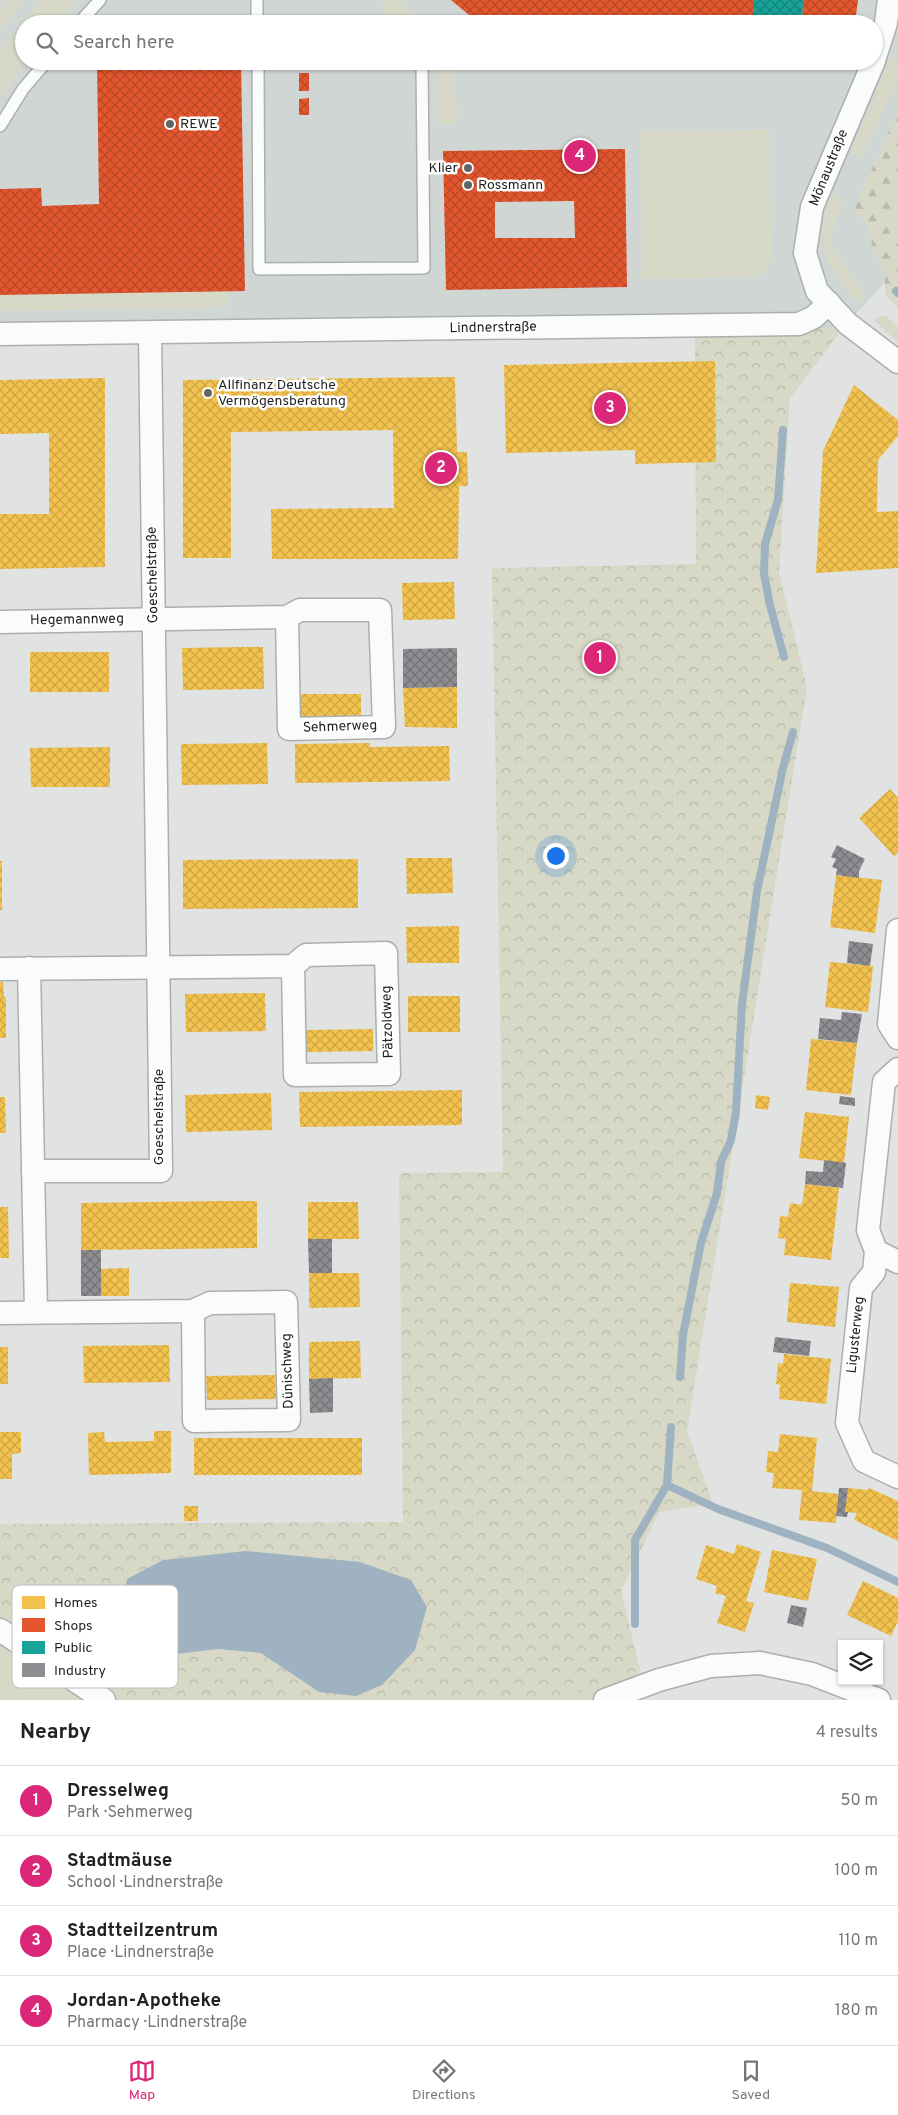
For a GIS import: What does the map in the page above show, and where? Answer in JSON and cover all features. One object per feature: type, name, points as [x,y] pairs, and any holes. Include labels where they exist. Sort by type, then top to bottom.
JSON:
[{"type":"street","name":"Mönaustraße","points":[[883,33],[889,0]]},
{"type":"street","name":"Mönaustraße","points":[[870,70],[812,207],[805,253],[817,292],[848,324],[898,362]]},
{"type":"street","name":"Lindnerstraße","points":[[150,332],[799,324],[814,317],[829,303]]},
{"type":"street","points":[[0,334],[150,332]]},
{"type":"street","name":"Goeschelstraße","points":[[33,1171],[160,1171],[150,332]]},
{"type":"street","name":"Sehmerweg","points":[[154,619],[287,617],[300,610],[380,610],[384,727],[288,729],[287,617]]},
{"type":"street","name":"Hegemannweg","points":[[0,622],[154,619]]},
{"type":"street","points":[[898,930],[889,1024],[898,1038]]},
{"type":"street","name":"Pätzoldweg","points":[[158,967],[293,966],[306,955],[386,953],[389,1074],[295,1075],[293,966]]},
{"type":"street","points":[[0,969],[158,967]]},
{"type":"street","points":[[29,968],[37,1312]]},
{"type":"street","name":"Ligusterweg","points":[[898,1068],[884,1082],[868,1230],[876,1251],[874,1272],[861,1288],[847,1423],[864,1461],[898,1477]]},
{"type":"street","points":[[876,1251],[898,1262]]},
{"type":"street","name":"Dünischweg","points":[[0,1313],[193,1311],[210,1303],[286,1302],[289,1420],[194,1421],[193,1311]]},
{"type":"street","points":[[0,1630],[12,1638]]},
{"type":"street","points":[[605,1700],[659,1680],[711,1666],[760,1663],[812,1674],[879,1700]]},
{"type":"street","points":[[86,1688],[104,1700]]},
{"type":"lane","points":[[86,15],[100,0]]},
{"type":"lane","points":[[257,0],[257,15]]},
{"type":"lane","points":[[0,126],[23,89],[39,70]]},
{"type":"lane","points":[[258,70],[259,269],[424,268],[422,70]]},
{"type":"shaded area","points":[[0,0],[898,0],[898,292],[885,282],[844,327],[695,336],[164,344],[0,328]]},
{"type":"green space","points":[[7,0],[25,0],[0,30],[0,9]]},
{"type":"green space","points":[[40,0],[77,0],[64,15],[28,15]]},
{"type":"green space","points":[[383,0],[398,0],[415,15],[384,15]]},
{"type":"green space","points":[[15,31],[15,70],[21,70],[0,100],[0,50]]},
{"type":"green space","points":[[890,59],[897,64],[898,78],[861,158],[850,153]]},
{"type":"green space","points":[[438,70],[457,70],[454,72],[454,102],[458,102],[458,121],[455,124],[438,124]]},
{"type":"green space","points":[[898,111],[898,171],[890,206],[898,236],[898,308],[886,295],[884,271],[873,248],[867,223],[853,211]]},
{"type":"green space","points":[[769,130],[771,257],[766,271],[757,277],[642,279],[640,132]]},
{"type":"green space","points":[[898,171],[898,236],[890,206]]},
{"type":"green space","points":[[832,194],[842,199],[832,232],[833,246],[835,253],[861,289],[862,298],[859,303],[837,278],[826,253],[823,240],[824,226]]},
{"type":"green space","points":[[226,291],[227,307],[0,311],[0,295]]},
{"type":"green space","points":[[882,315],[886,316],[898,327],[898,343],[874,320]]},
{"type":"green space","points":[[844,327],[790,398],[779,573],[807,687],[687,1431],[713,1504],[659,1512],[621,1591],[640,1670],[560,1700],[132,1700],[117,1694],[108,1688],[178,1688],[178,1585],[12,1585],[12,1626],[0,1618],[0,1524],[403,1522],[399,1173],[503,1172],[492,568],[696,564],[695,336]]},
{"type":"green space","points":[[0,1618],[12,1626],[12,1688],[108,1688],[132,1700],[0,1700]]},
{"type":"green space","points":[[640,1670],[626,1700],[560,1700]]},
{"type":"water","points":[[246,1551],[360,1562],[411,1580],[427,1607],[415,1650],[382,1685],[356,1696],[319,1692],[261,1653],[218,1649],[178,1654],[178,1585],[126,1585],[127,1579],[163,1560]]},
{"type":"building: Homes","points":[[715,361],[716,462],[635,464],[635,450],[506,453],[504,365]]},
{"type":"building: Homes","points":[[455,377],[457,452],[467,452],[468,486],[459,486],[458,559],[272,559],[271,509],[394,508],[393,430],[231,432],[231,558],[183,558],[183,380]]},
{"type":"building: Homes","points":[[105,378],[105,567],[0,569],[0,514],[49,514],[49,433],[0,434],[0,380]]},
{"type":"building: Homes","points":[[854,385],[898,420],[898,436],[878,460],[877,512],[898,511],[898,568],[816,573],[823,451]]},
{"type":"building: Homes","points":[[454,582],[455,619],[403,620],[402,583]]},
{"type":"building: Homes","points":[[263,647],[264,689],[183,690],[182,648]]},
{"type":"building: Homes","points":[[30,652],[109,652],[109,692],[30,692]]},
{"type":"building: Homes","points":[[457,687],[457,728],[405,727],[403,688]]},
{"type":"building: Homes","points":[[299,694],[361,694],[361,720],[299,720]]},
{"type":"building: Homes","points":[[267,743],[268,784],[182,785],[181,744]]},
{"type":"building: Homes","points":[[370,743],[370,747],[449,746],[450,781],[295,783],[295,744]]},
{"type":"building: Homes","points":[[110,747],[110,787],[31,787],[30,748]]},
{"type":"building: Homes","points":[[890,789],[898,798],[898,852],[894,856],[859,818]]},
{"type":"building: Homes","points":[[406,858],[452,858],[453,893],[407,894]]},
{"type":"building: Homes","points":[[358,859],[358,908],[183,909],[183,860]]},
{"type":"building: Homes","points":[[0,861],[2,861],[2,910],[0,910]]},
{"type":"building: Homes","points":[[836,875],[882,880],[875,933],[830,927]]},
{"type":"building: Homes","points":[[459,926],[459,963],[407,963],[406,927]]},
{"type":"building: Homes","points":[[830,962],[873,966],[868,1012],[825,1007]]},
{"type":"building: Homes","points":[[0,982],[3,982],[4,997],[6,997],[6,1038],[0,1038]]},
{"type":"building: Homes","points":[[265,993],[266,1031],[186,1032],[185,994]]},
{"type":"building: Homes","points":[[408,996],[460,996],[460,1032],[408,1032]]},
{"type":"building: Homes","points":[[373,1029],[373,1051],[305,1052],[305,1030]]},
{"type":"building: Homes","points":[[811,1039],[857,1043],[851,1095],[806,1090]]},
{"type":"building: Homes","points":[[462,1090],[462,1125],[300,1127],[299,1092]]},
{"type":"building: Homes","points":[[271,1093],[272,1130],[186,1132],[185,1095]]},
{"type":"building: Homes","points":[[756,1095],[770,1097],[768,1110],[755,1108]]},
{"type":"building: Homes","points":[[0,1097],[5,1097],[6,1133],[0,1133]]},
{"type":"building: Homes","points":[[805,1112],[849,1117],[844,1163],[799,1158]]},
{"type":"building: Homes","points":[[805,1184],[839,1188],[831,1260],[784,1255],[786,1239],[778,1238],[780,1216],[788,1217],[790,1203],[802,1205]]},
{"type":"building: Homes","points":[[257,1201],[257,1248],[81,1250],[81,1203]]},
{"type":"building: Homes","points":[[308,1202],[358,1202],[359,1239],[308,1239]]},
{"type":"building: Homes","points":[[0,1207],[8,1207],[9,1258],[0,1258]]},
{"type":"building: Homes","points":[[129,1268],[129,1296],[101,1296],[101,1269]]},
{"type":"building: Homes","points":[[309,1273],[359,1273],[360,1307],[309,1308]]},
{"type":"building: Homes","points":[[790,1283],[839,1287],[835,1327],[787,1322]]},
{"type":"building: Homes","points":[[360,1341],[361,1378],[309,1379],[309,1342]]},
{"type":"building: Homes","points":[[169,1345],[170,1382],[84,1383],[83,1346]]},
{"type":"building: Homes","points":[[0,1347],[8,1347],[8,1384],[0,1384]]},
{"type":"building: Homes","points":[[784,1354],[831,1359],[826,1404],[779,1399],[780,1385],[776,1384],[778,1363],[783,1364]]},
{"type":"building: Homes","points":[[275,1375],[276,1399],[207,1400],[206,1376]]},
{"type":"building: Homes","points":[[154,1431],[171,1431],[171,1473],[89,1475],[88,1433],[104,1432],[105,1442],[154,1441]]},
{"type":"building: Homes","points":[[0,1432],[21,1432],[21,1453],[12,1454],[12,1479],[0,1479]]},
{"type":"building: Homes","points":[[780,1434],[817,1438],[812,1491],[838,1494],[836,1523],[799,1520],[802,1490],[772,1488],[774,1473],[766,1472],[768,1451],[778,1452]]},
{"type":"building: Homes","points":[[194,1438],[362,1438],[362,1475],[194,1475]]},
{"type":"building: Homes","points":[[848,1488],[868,1490],[869,1488],[898,1501],[898,1541],[854,1520],[857,1513],[845,1512]]},
{"type":"building: Homes","points":[[184,1506],[198,1506],[198,1521],[184,1521]]},
{"type":"building: Homes","points":[[737,1544],[761,1552],[746,1601],[754,1603],[745,1632],[717,1623],[726,1596],[715,1593],[717,1586],[696,1579],[706,1545],[734,1554]]},
{"type":"building: Homes","points":[[772,1550],[817,1559],[808,1601],[764,1592]]},
{"type":"building: Homes","points":[[863,1581],[898,1598],[898,1621],[891,1636],[847,1615]]},
{"type":"building: Shops","points":[[451,0],[754,0],[754,15],[469,15]]},
{"type":"building: Shops","points":[[803,0],[858,0],[856,15],[802,15]]},
{"type":"building: Shops","name":"REWE","points":[[97,70],[241,70],[245,291],[0,295],[0,189],[41,188],[42,206],[99,204]]},
{"type":"building: Shops","points":[[299,73],[309,73],[309,91],[299,91]]},
{"type":"building: Shops","points":[[309,98],[309,115],[299,115],[299,99]]},
{"type":"building: Shops","points":[[625,149],[627,287],[446,290],[443,151]],"holes":[[[574,201],[575,238],[495,238],[495,202]]]},
{"type":"building: Public","points":[[754,0],[803,0],[802,15],[754,15]]},
{"type":"building: Industry","points":[[457,648],[457,687],[403,688],[403,649]]},
{"type":"building: Industry","points":[[837,845],[865,859],[859,871],[859,878],[836,875],[837,869],[832,867],[836,859],[831,857]]},
{"type":"building: Industry","points":[[849,941],[873,944],[870,966],[847,963]]},
{"type":"building: Industry","points":[[842,1012],[862,1014],[857,1043],[818,1039],[820,1018],[841,1020]]},
{"type":"building: Industry","points":[[840,1096],[855,1098],[855,1106],[839,1104]]},
{"type":"building: Industry","points":[[824,1160],[846,1163],[843,1188],[805,1184],[806,1171],[823,1172]]},
{"type":"building: Industry","points":[[308,1239],[332,1239],[332,1273],[309,1273]]},
{"type":"building: Industry","points":[[81,1250],[101,1250],[101,1296],[81,1296]]},
{"type":"building: Industry","points":[[775,1337],[811,1341],[809,1356],[773,1352]]},
{"type":"building: Industry","points":[[333,1378],[333,1412],[310,1413],[309,1379]]},
{"type":"building: Industry","points":[[839,1488],[848,1488],[845,1512],[848,1512],[847,1517],[836,1516]]},
{"type":"building: Industry","points":[[791,1605],[807,1608],[803,1627],[787,1623]]},
{"type":"waterway","points":[[783,430],[778,500],[765,544],[764,574],[784,657]]},
{"type":"waterway","points":[[680,1377],[683,1335],[701,1243],[717,1193],[721,1162],[731,1140],[736,1112],[742,1004],[757,891],[783,768],[793,732]]},
{"type":"waterway","points":[[635,1624],[635,1540],[667,1485],[671,1427]]},
{"type":"waterway","points":[[667,1485],[718,1509],[827,1548],[898,1582]]},
{"type":"place","name":"REWE","points":[[170,124]]},
{"type":"place","name":"Jordan-Apotheke","points":[[580,156]]},
{"type":"place","name":"Klier","points":[[468,168]]},
{"type":"place","name":"Rossmann","points":[[468,185]]},
{"type":"place","name":"Allfinanz Deutsche Vermögensberatung","points":[[208,393]]},
{"type":"place","name":"Stadtteilzentrum","points":[[610,408]]},
{"type":"place","name":"Stadtmäuse","points":[[441,468]]},
{"type":"place","name":"Dresselweg","points":[[600,658]]}]
